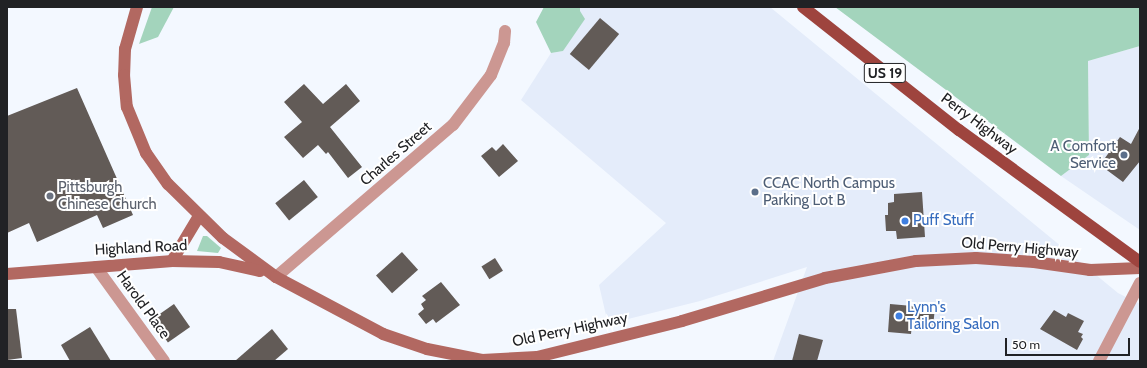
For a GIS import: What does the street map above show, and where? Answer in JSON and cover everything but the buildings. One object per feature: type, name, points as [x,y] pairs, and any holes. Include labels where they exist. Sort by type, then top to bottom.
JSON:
[{"type":"main road","name":"Perry Highway","points":[[803,7],[959,130],[1140,262]]},
{"type":"street","name":"Old Perry Highway","points":[[137,7],[128,33],[124,62],[125,90],[132,123],[156,168],[198,216],[276,277],[383,334],[450,355],[482,360],[537,357],[611,340],[825,278],[883,266],[976,258],[1034,262],[1090,270],[1140,268]]},
{"type":"street","name":"Charles Street","points":[[276,277],[457,120],[491,75],[504,43],[505,31]]},
{"type":"street","points":[[172,261],[198,216]]},
{"type":"street","name":"Highland Road","points":[[7,274],[172,261],[235,264],[276,277]]},
{"type":"street","name":"Harold Place","points":[[96,267],[164,361]]},
{"type":"street","points":[[1099,361],[1140,283]]},
{"type":"shaded area","points":[[580,7],[770,7],[1118,293],[1140,304],[1140,361],[773,361],[807,267],[700,301],[608,324],[599,285],[666,223],[521,100],[551,53],[563,51]]},
{"type":"shaded area","points":[[1140,46],[1140,230],[1061,176],[1089,155],[1088,61]]},
{"type":"green space","points":[[152,7],[174,7],[158,37],[139,44]]},
{"type":"green space","points":[[544,7],[580,7],[580,11],[585,19],[563,51],[551,53],[536,22]]},
{"type":"green space","points":[[835,7],[1140,7],[1140,46],[1088,61],[1089,155],[1061,176]]},
{"type":"green space","points":[[203,236],[207,236],[221,248],[218,253],[197,251]]},
{"type":"place","name":"A Comfort Service","points":[[1124,155]]},
{"type":"place","name":"CCAC North Campus Parking Lot B","points":[[755,192]]},
{"type":"place","name":"Pittsburgh Chinese Church","points":[[50,196]]},
{"type":"place","name":"Puff Stuff","points":[[905,221]]},
{"type":"place","name":"Lynn's Tailoring Salon","points":[[899,316]]}]
